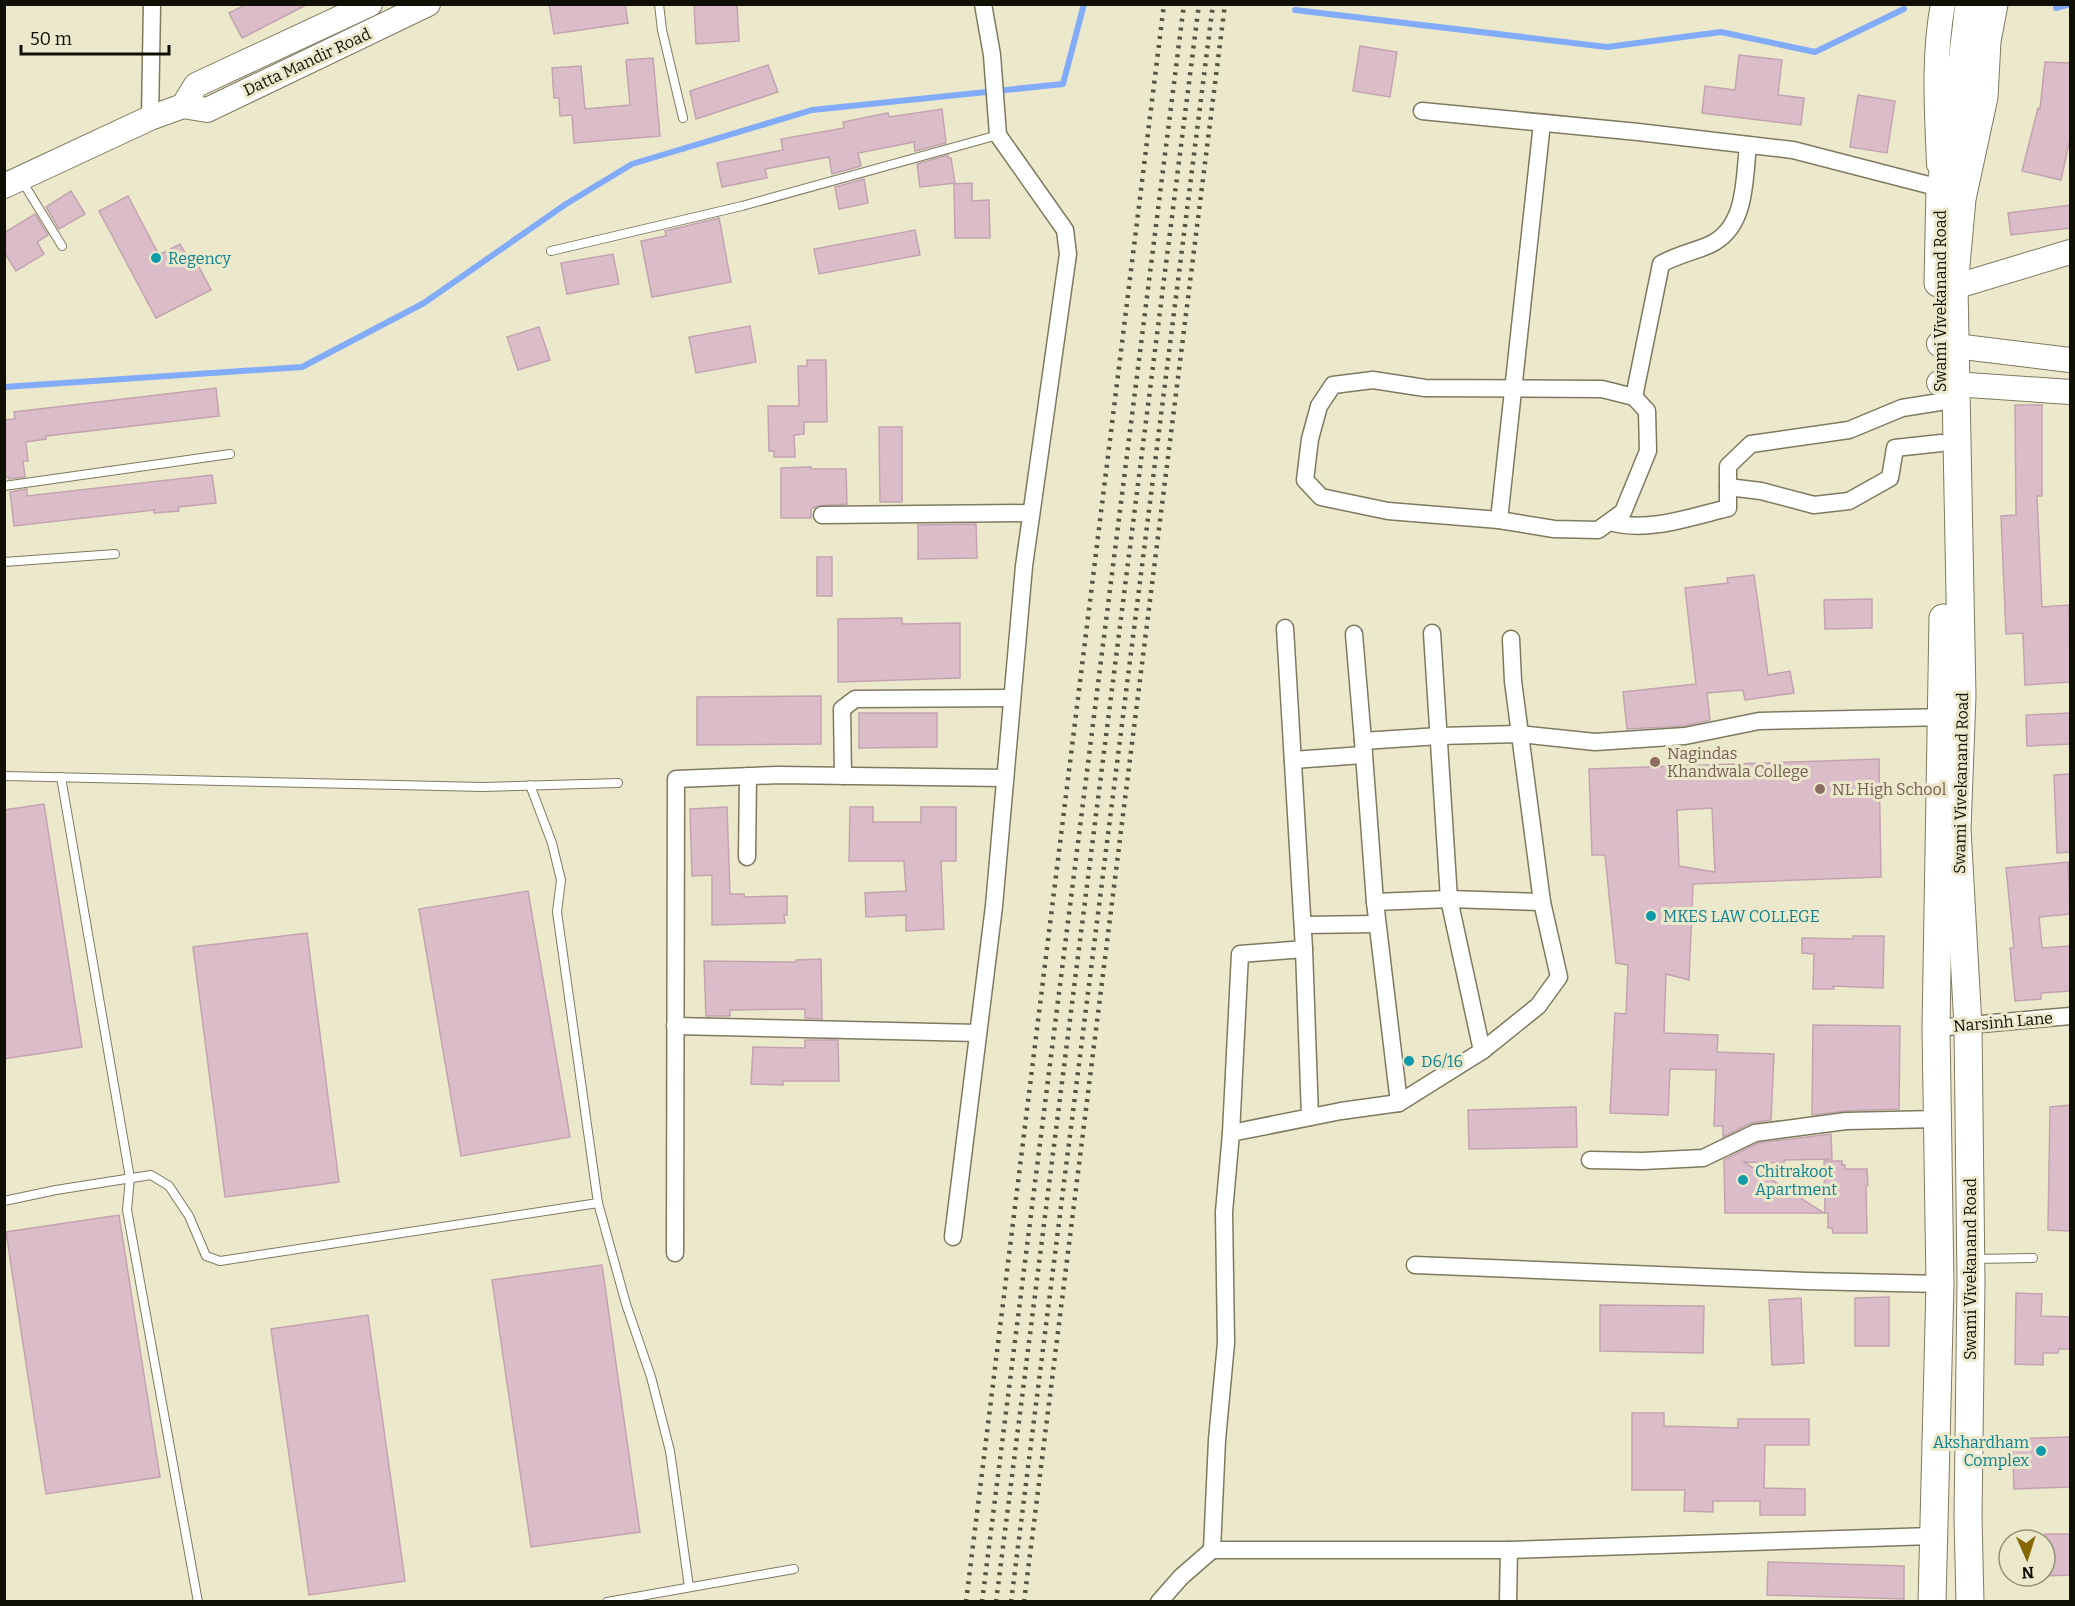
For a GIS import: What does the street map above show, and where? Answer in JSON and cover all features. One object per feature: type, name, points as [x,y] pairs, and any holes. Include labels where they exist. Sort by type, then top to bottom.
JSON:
[{"type":"main road","name":"Datta Mandir Road","points":[[183,106],[196,85],[370,4]]},
{"type":"main road","name":"Datta Mandir Road","points":[[13,182],[150,118],[183,106],[207,110],[428,4]]},
{"type":"main road","name":"Swami Vivekanand Road","points":[[1943,4],[1936,90],[1947,345]]},
{"type":"main road","name":"Swami Vivekanand Road","points":[[1940,189],[1957,105],[1969,4]]},
{"type":"main road","name":"Swami Vivekanand Road","points":[[1970,1602],[1968,1518],[1971,1259],[1968,1026],[1951,717],[1941,443],[1947,345],[1962,199],[1984,98],[1987,41],[1994,4]]},
{"type":"main road","points":[[223,73],[234,97]]},
{"type":"main road","points":[[1954,287],[2070,252]]},
{"type":"main road","points":[[1947,345],[2070,360]]},
{"type":"main road","points":[[1945,390],[2070,392]]},
{"type":"main road","name":"Swami Vivekanand Road","points":[[1932,1602],[1940,1284],[1936,1028],[1951,717],[1945,390]]},
{"type":"street","points":[[150,118],[152,4]]},
{"type":"street","points":[[953,1237],[994,906],[1024,566],[1068,254],[1065,230],[998,135],[992,55],[983,4]]},
{"type":"street","points":[[1422,111],[1793,150],[1940,189]]},
{"type":"street","points":[[1499,520],[1542,123]]},
{"type":"street","points":[[1634,397],[1661,264],[1676,256],[1711,244],[1732,228],[1742,202],[1748,145]]},
{"type":"street","points":[[1373,380],[1425,388],[1602,389],[1634,397],[1647,411],[1648,451],[1623,513],[1598,530],[1554,529],[1499,520],[1388,511],[1321,497],[1305,480],[1310,438],[1319,406],[1333,385],[1373,380]]},
{"type":"street","points":[[1610,522],[1624,526],[1672,522],[1728,508],[1728,466],[1751,444],[1850,430],[1945,390]]},
{"type":"street","points":[[1728,487],[1761,491],[1814,505],[1850,501],[1890,478],[1895,448],[1941,443]]},
{"type":"street","points":[[822,515],[1031,513]]},
{"type":"street","points":[[1285,627],[1303,925],[1310,1117]]},
{"type":"street","points":[[1432,633],[1449,899],[1482,1051]]},
{"type":"street","points":[[1354,634],[1376,924],[1399,1103]]},
{"type":"street","points":[[1231,1133],[1310,1117],[1399,1103],[1482,1051],[1538,1006],[1559,977],[1542,902],[1519,734],[1511,639]]},
{"type":"street","points":[[843,776],[842,709],[855,699],[1012,698]]},
{"type":"street","points":[[1293,760],[1438,736],[1519,734],[1595,742],[1685,736],[1760,721],[1951,717]]},
{"type":"street","points":[[675,1253],[676,779],[748,776],[1005,778]]},
{"type":"street","points":[[747,857],[748,776]]},
{"type":"street","points":[[1375,902],[1449,899],[1542,902]]},
{"type":"street","points":[[1303,925],[1376,924]]},
{"type":"street","points":[[1212,1550],[1217,1440],[1226,1343],[1224,1212],[1231,1133],[1240,954],[1304,949]]},
{"type":"street","name":"Narsinh Lane","points":[[1936,1028],[2070,1016]]},
{"type":"street","points":[[675,1026],[978,1033]]},
{"type":"street","points":[[1590,1160],[1643,1161],[1703,1158],[1755,1133],[1846,1121],[1937,1119]]},
{"type":"street","points":[[1415,1265],[1806,1281],[1940,1284]]},
{"type":"street","points":[[1159,1602],[1181,1577],[1212,1550],[1509,1550],[1932,1536]]},
{"type":"street","points":[[1508,1602],[1509,1550]]},
{"type":"lane","points":[[659,4],[662,30],[683,118]]},
{"type":"lane","points":[[551,251],[742,206],[998,135]]},
{"type":"lane","points":[[13,182],[62,246]]},
{"type":"lane","points":[[4,486],[230,454]]},
{"type":"lane","points":[[4,562],[115,554]]},
{"type":"lane","points":[[4,776],[483,787],[618,783]]},
{"type":"lane","points":[[61,777],[130,1178],[127,1210],[198,1602]]},
{"type":"lane","points":[[530,785],[552,843],[561,880],[557,912],[598,1203],[651,1377],[670,1451],[689,1587]]},
{"type":"lane","points":[[4,1201],[151,1175],[169,1186],[189,1216],[206,1256],[220,1261],[598,1203]]},
{"type":"lane","points":[[1971,1259],[2033,1258]]},
{"type":"lane","points":[[608,1602],[794,1569]]},
{"type":"building","points":[[247,4],[308,4],[242,38],[229,13]]},
{"type":"building","points":[[549,4],[625,4],[628,23],[554,34]]},
{"type":"building","points":[[694,4],[737,4],[739,41],[696,44]]},
{"type":"building","points":[[1360,46],[1397,52],[1390,97],[1353,91]]},
{"type":"building","points":[[1739,55],[1782,60],[1778,95],[1804,98],[1801,125],[1702,113],[1705,86],[1735,90]]},
{"type":"building","points":[[653,58],[660,136],[574,143],[572,115],[560,116],[559,98],[554,98],[552,68],[581,66],[585,109],[630,105],[626,60]]},
{"type":"building","points":[[2045,62],[2070,63],[2070,139],[2061,180],[2022,171],[2038,108],[2040,109]]},
{"type":"building","points":[[768,65],[778,92],[696,119],[690,91]]},
{"type":"building","points":[[1858,95],[1895,101],[1887,153],[1850,147]]},
{"type":"building","points":[[942,109],[946,143],[915,151],[914,142],[858,153],[861,166],[832,174],[829,157],[765,169],[767,178],[722,187],[717,163],[783,150],[781,139],[844,128],[843,122],[888,113],[889,117]]},
{"type":"building","points":[[948,155],[948,158],[951,158],[955,183],[920,187],[917,164]]},
{"type":"building","points":[[864,179],[868,203],[839,209],[835,187]]},
{"type":"building","points":[[972,183],[972,201],[989,200],[990,238],[955,238],[954,184]]},
{"type":"building","points":[[71,191],[85,214],[59,229],[46,207]]},
{"type":"building","name":"Regency","points":[[128,196],[159,255],[180,244],[189,260],[194,257],[211,290],[156,318],[99,211]]},
{"type":"building","points":[[2070,205],[2070,228],[2011,235],[2008,213]]},
{"type":"building","points":[[35,214],[48,235],[37,242],[44,254],[16,271],[4,252],[4,233]]},
{"type":"building","points":[[719,218],[731,282],[652,297],[641,241],[666,236],[665,231]]},
{"type":"building","points":[[915,230],[920,255],[819,274],[814,249]]},
{"type":"building","points":[[613,254],[619,284],[567,294],[561,263]]},
{"type":"building","points":[[750,326],[756,362],[696,373],[689,337]]},
{"type":"building","points":[[539,327],[550,360],[518,370],[507,337]]},
{"type":"building","points":[[807,360],[826,360],[827,422],[804,422],[804,434],[794,435],[795,457],[774,457],[774,451],[769,451],[768,406],[799,406],[798,366],[807,366]]},
{"type":"building","points":[[216,388],[219,416],[46,436],[46,439],[26,442],[28,461],[23,461],[25,477],[4,478],[4,420],[15,419],[14,412]]},
{"type":"building","points":[[2015,405],[2042,405],[2042,496],[2037,496],[2042,607],[2069,605],[2070,682],[2025,685],[2023,633],[2006,634],[2001,516],[2016,515]]},
{"type":"building","points":[[879,427],[902,427],[902,502],[880,502]]},
{"type":"building","points":[[811,467],[811,469],[846,469],[847,504],[817,506],[811,509],[811,518],[781,518],[781,468]]},
{"type":"building","points":[[212,475],[216,503],[178,507],[179,511],[154,513],[154,510],[14,526],[10,492],[27,489],[27,496]]},
{"type":"building","points":[[976,524],[977,558],[918,559],[918,525]]},
{"type":"building","points":[[817,557],[832,557],[832,596],[817,596]]},
{"type":"building","points":[[1754,575],[1768,675],[1790,671],[1794,693],[1745,700],[1743,690],[1707,693],[1710,720],[1684,726],[1627,729],[1623,692],[1696,684],[1685,588],[1728,583],[1727,578]]},
{"type":"building","points":[[1872,599],[1872,628],[1825,629],[1824,600]]},
{"type":"building","points":[[902,618],[902,624],[960,623],[960,678],[838,682],[838,619]]},
{"type":"building","points":[[821,696],[821,744],[697,745],[697,697]]},
{"type":"building","points":[[859,713],[937,713],[937,747],[859,748]]},
{"type":"building","points":[[2070,713],[2070,744],[2027,746],[2026,715]]},
{"type":"building","points":[[1879,759],[1881,877],[1693,884],[1689,980],[1666,974],[1664,1033],[1718,1035],[1717,1052],[1774,1054],[1771,1120],[1751,1123],[1723,1137],[1723,1126],[1714,1126],[1716,1070],[1670,1069],[1668,1115],[1610,1113],[1615,1013],[1626,1014],[1628,965],[1616,963],[1605,855],[1592,855],[1589,769]],"holes":[[[1712,808],[1715,872],[1679,866],[1677,810]]]},
{"type":"building","points":[[2070,774],[2070,852],[2057,853],[2054,775]]},
{"type":"building","points":[[44,804],[82,1047],[4,1059],[4,810]]},
{"type":"building","points":[[727,807],[730,894],[744,894],[744,897],[787,896],[785,923],[712,925],[712,875],[692,876],[690,809]]},
{"type":"building","points":[[850,807],[873,807],[873,822],[921,822],[921,807],[956,807],[956,861],[941,861],[944,929],[906,931],[906,915],[866,917],[865,893],[906,891],[904,861],[849,861]]},
{"type":"building","points":[[2068,862],[2070,914],[2039,917],[2042,948],[2070,946],[2070,991],[2041,993],[2041,999],[2015,1001],[2010,948],[2014,948],[2006,868]]},
{"type":"building","points":[[528,891],[570,1137],[461,1156],[419,909]]},
{"type":"building","points":[[307,933],[339,1182],[225,1197],[193,947]]},
{"type":"building","points":[[1853,936],[1884,936],[1883,988],[1833,986],[1834,989],[1813,989],[1814,954],[1802,953],[1802,938],[1853,939]]},
{"type":"building","points":[[821,959],[822,1019],[805,1018],[805,1009],[730,1010],[730,1016],[706,1016],[704,961],[796,962],[796,960]]},
{"type":"building","points":[[1813,1025],[1900,1026],[1899,1109],[1812,1115]]},
{"type":"building","points":[[805,1040],[838,1040],[839,1081],[783,1081],[783,1085],[751,1084],[753,1047],[805,1048]]},
{"type":"building","points":[[2070,1105],[2070,1231],[2048,1230],[2050,1107]]},
{"type":"building","points":[[1576,1107],[1577,1147],[1469,1149],[1468,1110]]},
{"type":"building","name":"Chitrakoot Apartment","points":[[1831,1134],[1832,1159],[1784,1160],[1784,1163],[1744,1162],[1824,1213],[1725,1213],[1724,1160],[1758,1143]]},
{"type":"building","points":[[1824,1161],[1842,1161],[1845,1169],[1867,1169],[1867,1233],[1833,1233],[1832,1228],[1828,1228],[1828,1213],[1825,1213]]},
{"type":"building","points":[[119,1215],[160,1477],[46,1494],[6,1232]]},
{"type":"building","points":[[602,1265],[640,1532],[531,1547],[492,1280]]},
{"type":"building","points":[[2016,1293],[2042,1294],[2041,1316],[2070,1317],[2070,1349],[2059,1349],[2058,1353],[2043,1353],[2043,1365],[2015,1364]]},
{"type":"building","points":[[1889,1297],[1889,1346],[1855,1346],[1855,1298]]},
{"type":"building","points":[[1801,1298],[1804,1363],[1772,1365],[1769,1300]]},
{"type":"building","points":[[1600,1305],[1704,1306],[1703,1353],[1600,1351]]},
{"type":"building","points":[[368,1315],[405,1581],[309,1595],[271,1329]]},
{"type":"building","points":[[1632,1413],[1664,1413],[1664,1426],[1738,1428],[1738,1419],[1809,1419],[1809,1445],[1765,1445],[1764,1488],[1805,1489],[1805,1515],[1760,1515],[1760,1501],[1713,1501],[1713,1512],[1684,1511],[1685,1490],[1632,1490]]},
{"type":"building","name":"Akshardham Complex","points":[[2070,1437],[2070,1487],[2014,1489],[2012,1439]]},
{"type":"building","points":[[2057,1534],[2070,1534],[2070,1575],[2057,1576]]},
{"type":"building","points":[[1768,1562],[1904,1566],[1904,1599],[1767,1595]]},
{"type":"waterway","points":[[4,387],[302,367],[424,303],[566,204],[632,164],[812,110],[1063,84],[1084,4]]},
{"type":"waterway","points":[[2056,8],[2070,4]]},
{"type":"waterway","points":[[1295,10],[1607,47],[1721,32],[1815,52],[1904,9]]},
{"type":"railway","points":[[966,1602],[1164,4]]},
{"type":"railway","points":[[982,1602],[1184,4]]},
{"type":"railway","points":[[996,1602],[1199,4]]},
{"type":"railway","points":[[1011,1602],[1213,4]]},
{"type":"railway","points":[[1024,1602],[1225,4]]},
{"type":"place","name":"Regency","points":[[156,258]]},
{"type":"place","name":"Nagindas Khandwala College","points":[[1655,762]]},
{"type":"place","name":"NL High School","points":[[1820,789]]},
{"type":"place","name":"MKES LAW COLLEGE","points":[[1651,916]]},
{"type":"place","name":"D6/16","points":[[1409,1061]]},
{"type":"place","name":"Chitrakoot Apartment","points":[[1743,1180]]},
{"type":"place","name":"Akshardham Complex","points":[[2041,1451]]}]
